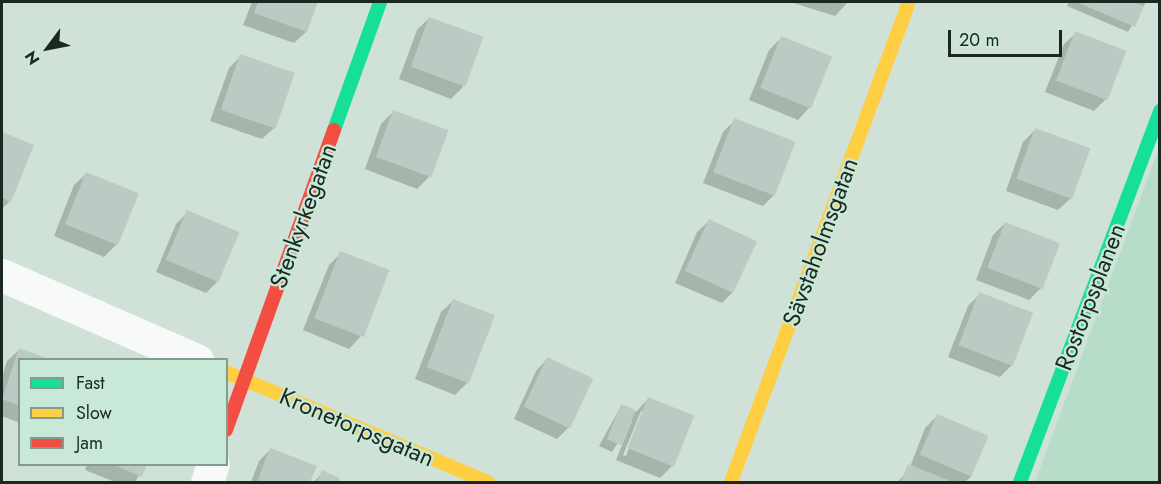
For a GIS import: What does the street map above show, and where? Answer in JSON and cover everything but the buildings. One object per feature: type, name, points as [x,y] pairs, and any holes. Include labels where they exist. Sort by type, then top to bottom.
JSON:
[{"type":"street","name":"Stenkyrkegatan","points":[[228,425],[380,2]]},
{"type":"street","name":"Sävstaholmsgatan","points":[[730,483],[909,2]]},
{"type":"street","name":"Rostorpsplanen","points":[[1020,483],[1160,111]]},
{"type":"street","points":[[2,275],[192,358]]},
{"type":"street","name":"Kronetorpsgatan","points":[[228,373],[488,483]]},
{"type":"street","points":[[207,483],[213,466]]},
{"type":"green space","points":[[1159,148],[1159,482],[1035,482]]},
{"type":"traffic: fast","points":[[334,130],[380,2]]},
{"type":"traffic: fast","points":[[1020,482],[1160,111]]},
{"type":"traffic: slow","points":[[731,482],[909,2]]},
{"type":"traffic: slow","points":[[228,373],[488,482]]},
{"type":"traffic: jam","points":[[228,424],[334,130]]}]
